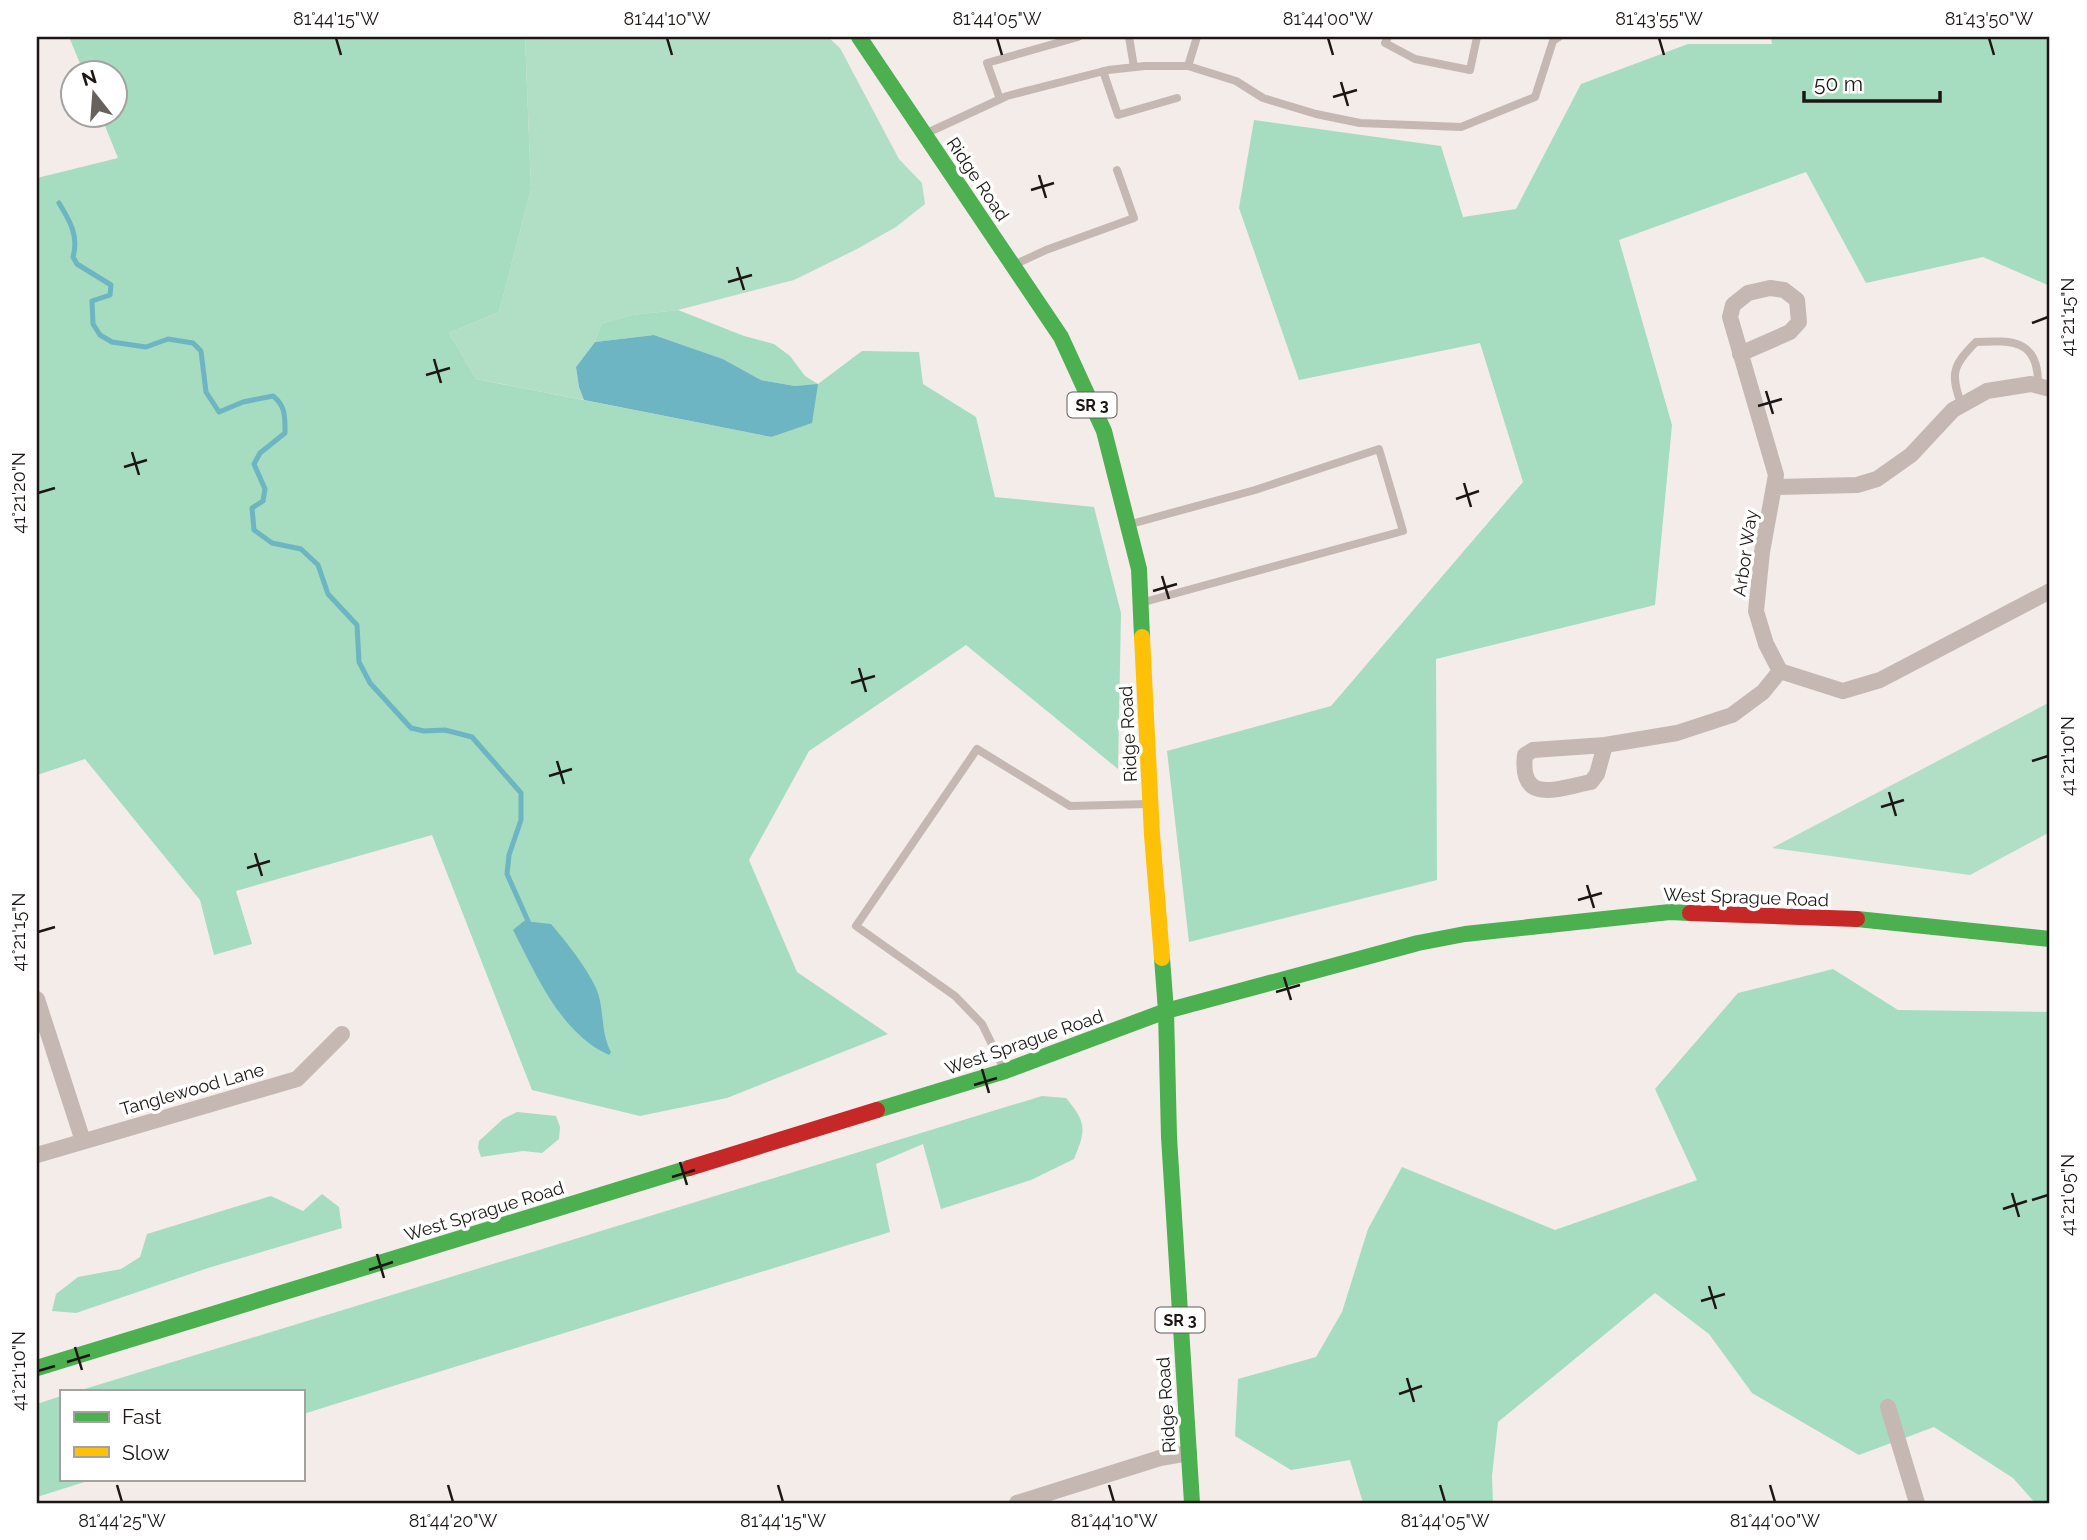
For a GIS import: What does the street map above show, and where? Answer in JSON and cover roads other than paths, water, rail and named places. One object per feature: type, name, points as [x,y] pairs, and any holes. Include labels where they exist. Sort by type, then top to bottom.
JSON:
[{"type":"street","name":"Ridge Road","points":[[859,37],[1061,337],[1104,430],[1139,569],[1151,804],[1166,1011],[1169,1137],[1192,1503]]},
{"type":"street","name":"Arbor Way","points":[[1740,354],[1790,332],[1799,322],[1797,300],[1784,290],[1770,288],[1748,293],[1733,305],[1730,317],[1740,354],[1776,475],[1762,552],[1756,611],[1766,644],[1780,671]]},
{"type":"street","points":[[1774,487],[1857,485],[1877,479],[1911,454],[1953,410],[1987,391],[2031,384],[2044,387]]},
{"type":"street","points":[[1605,746],[1597,774],[1591,782],[1542,791],[1529,786],[1525,779],[1525,755],[1533,750],[1605,746],[1677,733],[1732,715],[1763,692],[1780,671],[1843,691],[1880,680],[2050,591]]},
{"type":"street","name":"West Sprague Road","points":[[37,1368],[1005,1071],[1166,1011],[1441,938],[1670,912],[1884,920],[2050,939]]},
{"type":"street","points":[[37,999],[83,1141]]},
{"type":"street","name":"Tanglewood Lane","points":[[37,1155],[297,1079],[342,1034]]},
{"type":"street","points":[[1888,1407],[1917,1503]]},
{"type":"street","points":[[1017,1503],[1160,1458],[1189,1453]]},
{"type":"lane","points":[[1000,99],[987,63],[1078,37]]},
{"type":"lane","points":[[1129,37],[1134,67]]},
{"type":"lane","points":[[1188,66],[1198,37]]},
{"type":"lane","points":[[1388,37],[1385,43],[1415,59],[1470,70],[1478,37]]},
{"type":"lane","points":[[925,134],[1000,99],[1103,71],[1134,67],[1188,66],[1236,81],[1263,98],[1316,114],[1360,123],[1461,127],[1535,97],[1553,41],[1559,37]]},
{"type":"lane","points":[[1103,71],[1118,115],[1177,98]]},
{"type":"lane","points":[[1013,266],[1046,250],[1134,218],[1117,170]]},
{"type":"lane","points":[[1962,405],[1953,382],[1963,355],[1976,342],[2003,340],[2028,350],[2038,366],[2044,387]]},
{"type":"lane","points":[[1128,525],[1255,490],[1379,449],[1403,531],[1141,602]]},
{"type":"lane","points":[[1005,1071],[982,1024],[955,996],[856,926],[977,750],[1070,806],[1151,804]]},
{"type":"water","points":[[654,335],[723,359],[761,380],[795,386],[818,384],[812,423],[771,437],[584,400],[576,367],[595,342]]},
{"type":"water","points":[[524,921],[551,924],[587,971],[599,996],[605,1037],[611,1052],[609,1055],[577,1032],[551,1001],[513,930]]},
{"type":"waterway","points":[[59,203],[72,229],[75,242],[73,257],[77,264],[111,285],[110,295],[92,301],[93,324],[100,335],[112,342],[146,347],[168,339],[193,343],[201,351],[206,392],[219,412],[243,402],[273,396],[283,408],[285,433],[260,453],[254,464],[265,489],[263,501],[252,508],[254,530],[272,543],[301,549],[318,565],[328,594],[357,625],[359,662],[370,683],[411,728],[424,731],[445,730],[472,737],[521,793],[521,820],[509,855],[507,874],[528,921]]}]
